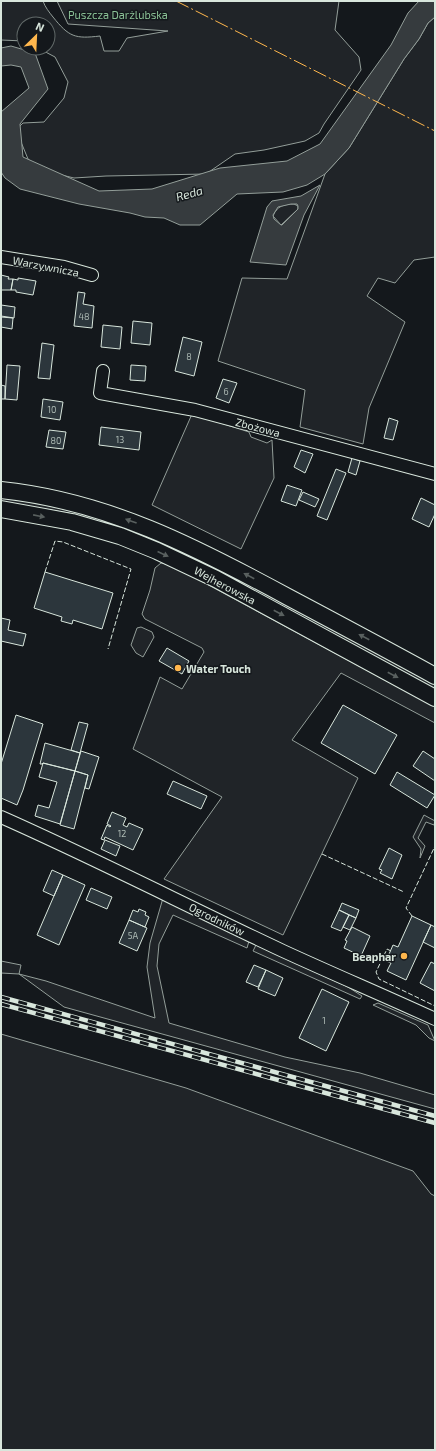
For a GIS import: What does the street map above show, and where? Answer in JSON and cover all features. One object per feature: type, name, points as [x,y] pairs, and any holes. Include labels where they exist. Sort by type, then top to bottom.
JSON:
[{"type":"main road","name":"Wejherowska","points":[[1,490],[62,500],[111,514],[170,536],[242,572],[435,676]]},
{"type":"main road","name":"Wejherowska","points":[[1,509],[72,522],[120,536],[157,551],[216,579],[435,698]]},
{"type":"street","name":"Warzywnicza","points":[[1,257],[64,267],[92,275]]},
{"type":"street","name":"Zbożowa","points":[[103,371],[100,393],[195,410],[435,474]]},
{"type":"street","name":"Ogrodników","points":[[1,817],[53,840],[284,951],[435,1019]]},
{"type":"green space","points":[[1,1],[43,1],[52,16],[16,16],[16,41],[1,40]]},
{"type":"green space","name":"Puszcza Darżlubska","points":[[57,1],[339,1],[335,30],[359,57],[361,70],[319,133],[305,141],[264,150],[235,154],[206,174],[74,178],[41,170],[28,159],[16,130],[23,123],[44,122],[64,98],[68,82],[53,56],[56,56],[56,20],[68,33],[78,37],[100,36],[104,51],[119,51],[127,38],[168,31],[68,24]]},
{"type":"green space","points":[[435,17],[435,257],[414,260],[395,283],[378,278],[367,296],[405,322],[369,408],[363,444],[300,427],[305,390],[218,361],[242,278],[287,279],[325,174],[349,148],[404,59],[419,39],[428,23]]},
{"type":"green space","points":[[294,204],[298,206],[298,209],[281,225],[273,216],[281,206]]},
{"type":"green space","points":[[192,414],[249,432],[251,437],[267,443],[272,440],[274,478],[241,549],[152,505]]},
{"type":"green space","points":[[1,497],[31,501],[101,518],[175,546],[257,588],[435,684],[435,690],[114,526],[69,513],[1,502]]},
{"type":"green space","points":[[161,563],[188,574],[435,707],[435,723],[341,673],[292,740],[358,778],[283,935],[164,879],[222,797],[133,749],[160,677],[182,689],[204,652],[202,648],[145,619],[142,614],[155,568]]},
{"type":"green space","points":[[141,627],[152,632],[154,637],[143,657],[136,653],[131,645],[137,628]]},
{"type":"green space","points":[[424,815],[435,821],[434,825],[426,822],[418,838],[425,846],[420,858],[421,849],[413,837]]},
{"type":"green space","points":[[163,898],[249,941],[247,948],[173,915],[159,944],[157,966],[169,1023],[285,1057],[360,1073],[435,1095],[435,1109],[64,1007],[19,974],[46,981],[155,1018],[147,967],[150,943]]},
{"type":"green space","points":[[256,945],[348,987],[362,996],[360,999],[253,951]]},
{"type":"green space","points":[[1,961],[21,965],[19,974],[1,973]]},
{"type":"green space","points":[[378,1003],[428,1025],[435,1041],[429,1038],[416,1025],[373,1005]]},
{"type":"green space","points":[[1,1034],[186,1088],[413,1171],[431,1194],[435,1196],[435,1450],[1,1450]]},
{"type":"water","name":"Reda","points":[[419,1],[435,1],[435,17],[428,23],[419,39],[404,59],[349,148],[325,174],[307,185],[283,192],[237,194],[200,225],[180,225],[164,218],[145,217],[79,204],[20,189],[5,178],[1,172],[1,112],[29,88],[21,67],[11,65],[1,66],[1,48],[11,46],[16,47],[16,56],[36,56],[48,89],[20,124],[23,157],[99,191],[152,189],[220,168],[287,161],[320,144],[391,45],[408,13]]},
{"type":"water","points":[[320,185],[304,215],[286,265],[250,262],[267,207],[272,201],[301,196]],"holes":[[[297,204],[298,209],[282,225],[274,219],[273,215],[278,207]]]},
{"type":"building","points":[[1,275],[9,277],[8,279],[13,279],[11,290],[1,290]]},
{"type":"building","points":[[18,278],[36,281],[33,295],[11,290],[13,279],[18,280]]},
{"type":"building","points":[[78,292],[85,293],[83,304],[94,306],[92,328],[74,326]]},
{"type":"building","points":[[1,305],[15,307],[14,318],[1,316]]},
{"type":"building","points":[[1,317],[13,318],[12,329],[1,327]]},
{"type":"building","points":[[133,321],[152,323],[150,345],[131,343]]},
{"type":"building","points":[[103,325],[122,327],[120,349],[101,347]]},
{"type":"building","points":[[183,337],[202,342],[194,376],[175,371]]},
{"type":"building","points":[[42,343],[54,345],[50,379],[38,378]]},
{"type":"building","points":[[7,365],[20,366],[17,400],[5,399]]},
{"type":"building","points":[[131,365],[146,366],[145,381],[130,380]]},
{"type":"building","points":[[223,379],[237,383],[229,403],[216,398]]},
{"type":"building","points":[[1,385],[5,386],[5,399],[1,399]]},
{"type":"building","points":[[43,399],[63,402],[60,420],[41,417]]},
{"type":"building","points":[[389,418],[398,421],[393,440],[384,438]]},
{"type":"building","points":[[101,427],[141,432],[139,450],[99,445]]},
{"type":"building","points":[[49,430],[66,432],[63,449],[46,447]]},
{"type":"building","points":[[301,450],[313,454],[305,473],[294,467]]},
{"type":"building","points":[[352,458],[360,461],[356,475],[348,472]]},
{"type":"building","points":[[336,469],[346,473],[327,520],[317,516]]},
{"type":"building","points":[[287,485],[302,490],[296,506],[281,501]]},
{"type":"building","points":[[303,492],[319,499],[315,507],[299,500]]},
{"type":"building","points":[[421,498],[435,505],[435,514],[429,527],[412,519]]},
{"type":"building","points":[[45,572],[113,593],[102,629],[73,620],[72,624],[61,621],[62,617],[34,608]]},
{"type":"building","points":[[1,618],[10,620],[8,630],[26,634],[23,646],[1,641]]},
{"type":"building","name":"Water Touch","points":[[167,648],[189,661],[182,674],[159,661]]},
{"type":"building","points":[[343,705],[397,735],[375,774],[321,743]]},
{"type":"building","points":[[16,715],[43,724],[17,805],[1,798],[1,764]]},
{"type":"building","points":[[79,722],[88,724],[80,753],[71,750]]},
{"type":"building","points":[[45,743],[80,753],[75,771],[43,763],[40,764]]},
{"type":"building","points":[[81,751],[99,757],[89,789],[85,788],[88,775],[75,771]]},
{"type":"building","points":[[423,751],[435,759],[435,781],[413,766]]},
{"type":"building","points":[[43,763],[75,771],[60,824],[35,816],[38,805],[49,808],[57,782],[39,777]]},
{"type":"building","points":[[75,771],[88,775],[74,829],[60,825]]},
{"type":"building","points":[[397,772],[435,795],[427,808],[390,785]]},
{"type":"building","points":[[173,781],[207,796],[201,809],[167,794]]},
{"type":"building","points":[[112,812],[126,818],[123,825],[127,827],[129,823],[143,829],[133,850],[105,837],[104,840],[101,839],[107,825],[110,827],[111,826],[107,824]]},
{"type":"building","points":[[105,840],[120,846],[116,856],[101,849]]},
{"type":"building","points":[[389,848],[402,855],[392,879],[380,873],[382,870],[379,869]]},
{"type":"building","points":[[52,870],[63,875],[54,896],[43,891]]},
{"type":"building","points":[[63,875],[85,885],[59,945],[37,935]]},
{"type":"building","points":[[91,888],[112,897],[107,909],[86,900]]},
{"type":"building","points":[[342,903],[359,910],[356,918],[339,910]]},
{"type":"building","points":[[139,909],[146,912],[145,915],[149,917],[145,927],[129,920],[133,910],[138,912]]},
{"type":"building","points":[[339,910],[349,915],[341,931],[331,927]]},
{"type":"building","points":[[349,915],[356,918],[350,930],[343,927]]},
{"type":"building","points":[[412,916],[431,925],[406,980],[387,971],[391,963],[386,961],[393,945],[398,947]]},
{"type":"building","points":[[129,920],[147,928],[137,951],[119,943]]},
{"type":"building","points":[[431,925],[435,927],[435,948],[423,942]]},
{"type":"building","points":[[352,927],[370,936],[361,956],[344,948],[347,941],[345,940]]},
{"type":"building","points":[[431,962],[435,964],[435,991],[420,983]]},
{"type":"building","points":[[254,965],[266,970],[258,987],[246,982]]},
{"type":"building","points":[[266,970],[283,978],[275,996],[258,989]]},
{"type":"building","points":[[322,989],[349,1002],[326,1051],[299,1038]]},
{"type":"railway","points":[[1,997],[435,1116]]},
{"type":"railway","points":[[1,1004],[435,1123]]},
{"type":"fence","points":[[45,572],[55,541],[63,542],[131,569],[108,649]]},
{"type":"fence","points":[[412,916],[406,908],[435,846]]},
{"type":"fence","points":[[322,854],[404,892]]},
{"type":"fence","points":[[391,951],[387,949],[376,972],[379,979],[435,1006]]},
{"type":"power","points":[[176,1],[435,131]]},
{"type":"place","name":"Water Touch","points":[[178,668]]},
{"type":"place","name":"Beaphar","points":[[404,956]]}]
